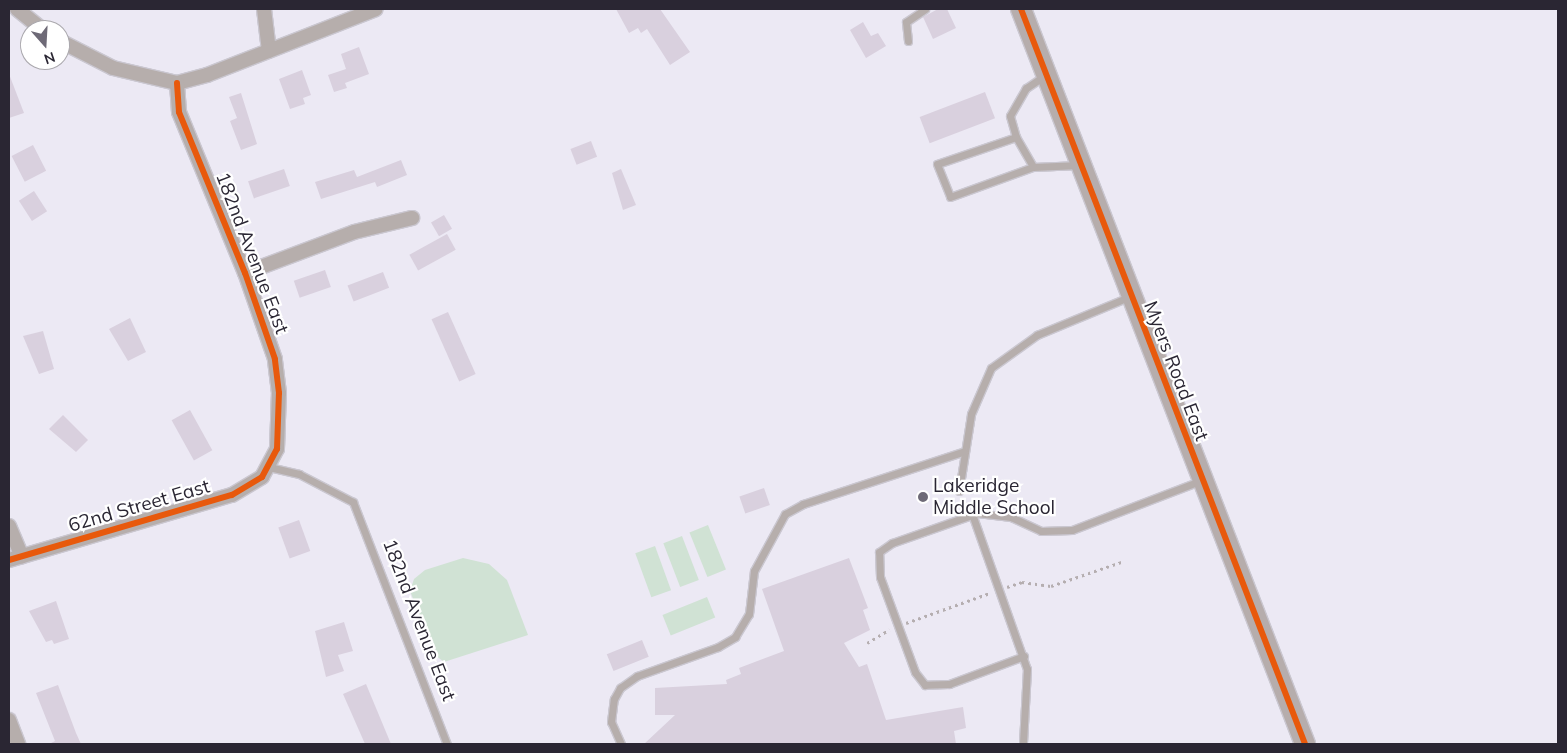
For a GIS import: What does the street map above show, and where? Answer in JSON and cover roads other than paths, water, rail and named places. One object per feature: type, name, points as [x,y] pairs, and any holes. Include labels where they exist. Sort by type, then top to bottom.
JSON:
[{"type":"street","points":[[17,9],[31,20]]},
{"type":"street","points":[[264,9],[269,51]]},
{"type":"street","points":[[70,46],[113,68],[177,82],[269,51],[376,9]]},
{"type":"street","name":"Myers Road East","points":[[1021,9],[1305,744]]},
{"type":"street","name":"182nd Avenue East","points":[[177,82],[180,112],[266,328],[278,384],[280,429],[270,467]]},
{"type":"street","points":[[245,273],[354,232],[412,218]]},
{"type":"street","name":"62nd Street East","points":[[16,558],[232,495],[262,477],[270,467]]},
{"type":"street","points":[[9,526],[16,558]]},
{"type":"street","points":[[9,720],[18,744]]},
{"type":"lane","points":[[908,41],[906,22],[925,9]]},
{"type":"lane","points":[[1033,167],[1016,137],[1010,116],[1026,88],[1046,75]]},
{"type":"lane","points":[[1016,137],[937,164],[950,197],[1033,167],[1081,165]]},
{"type":"lane","points":[[959,490],[971,414],[991,368],[1037,335],[1131,296]]},
{"type":"lane","points":[[621,744],[611,722],[614,698],[620,688],[637,676],[718,648],[735,637],[749,614],[754,571],[785,514],[803,504],[965,451]]},
{"type":"lane","name":"182nd Avenue East","points":[[270,467],[299,474],[352,502],[447,744]]},
{"type":"lane","points":[[1024,656],[949,684],[925,685],[915,672],[880,577],[878,555],[887,545],[972,514],[1011,517],[1042,531],[1072,530],[1203,480]]},
{"type":"lane","points":[[972,514],[1024,656],[1027,669],[1023,744]]},
{"type":"place","name":"Lakeridge Middle School","points":[[923,497]]}]
